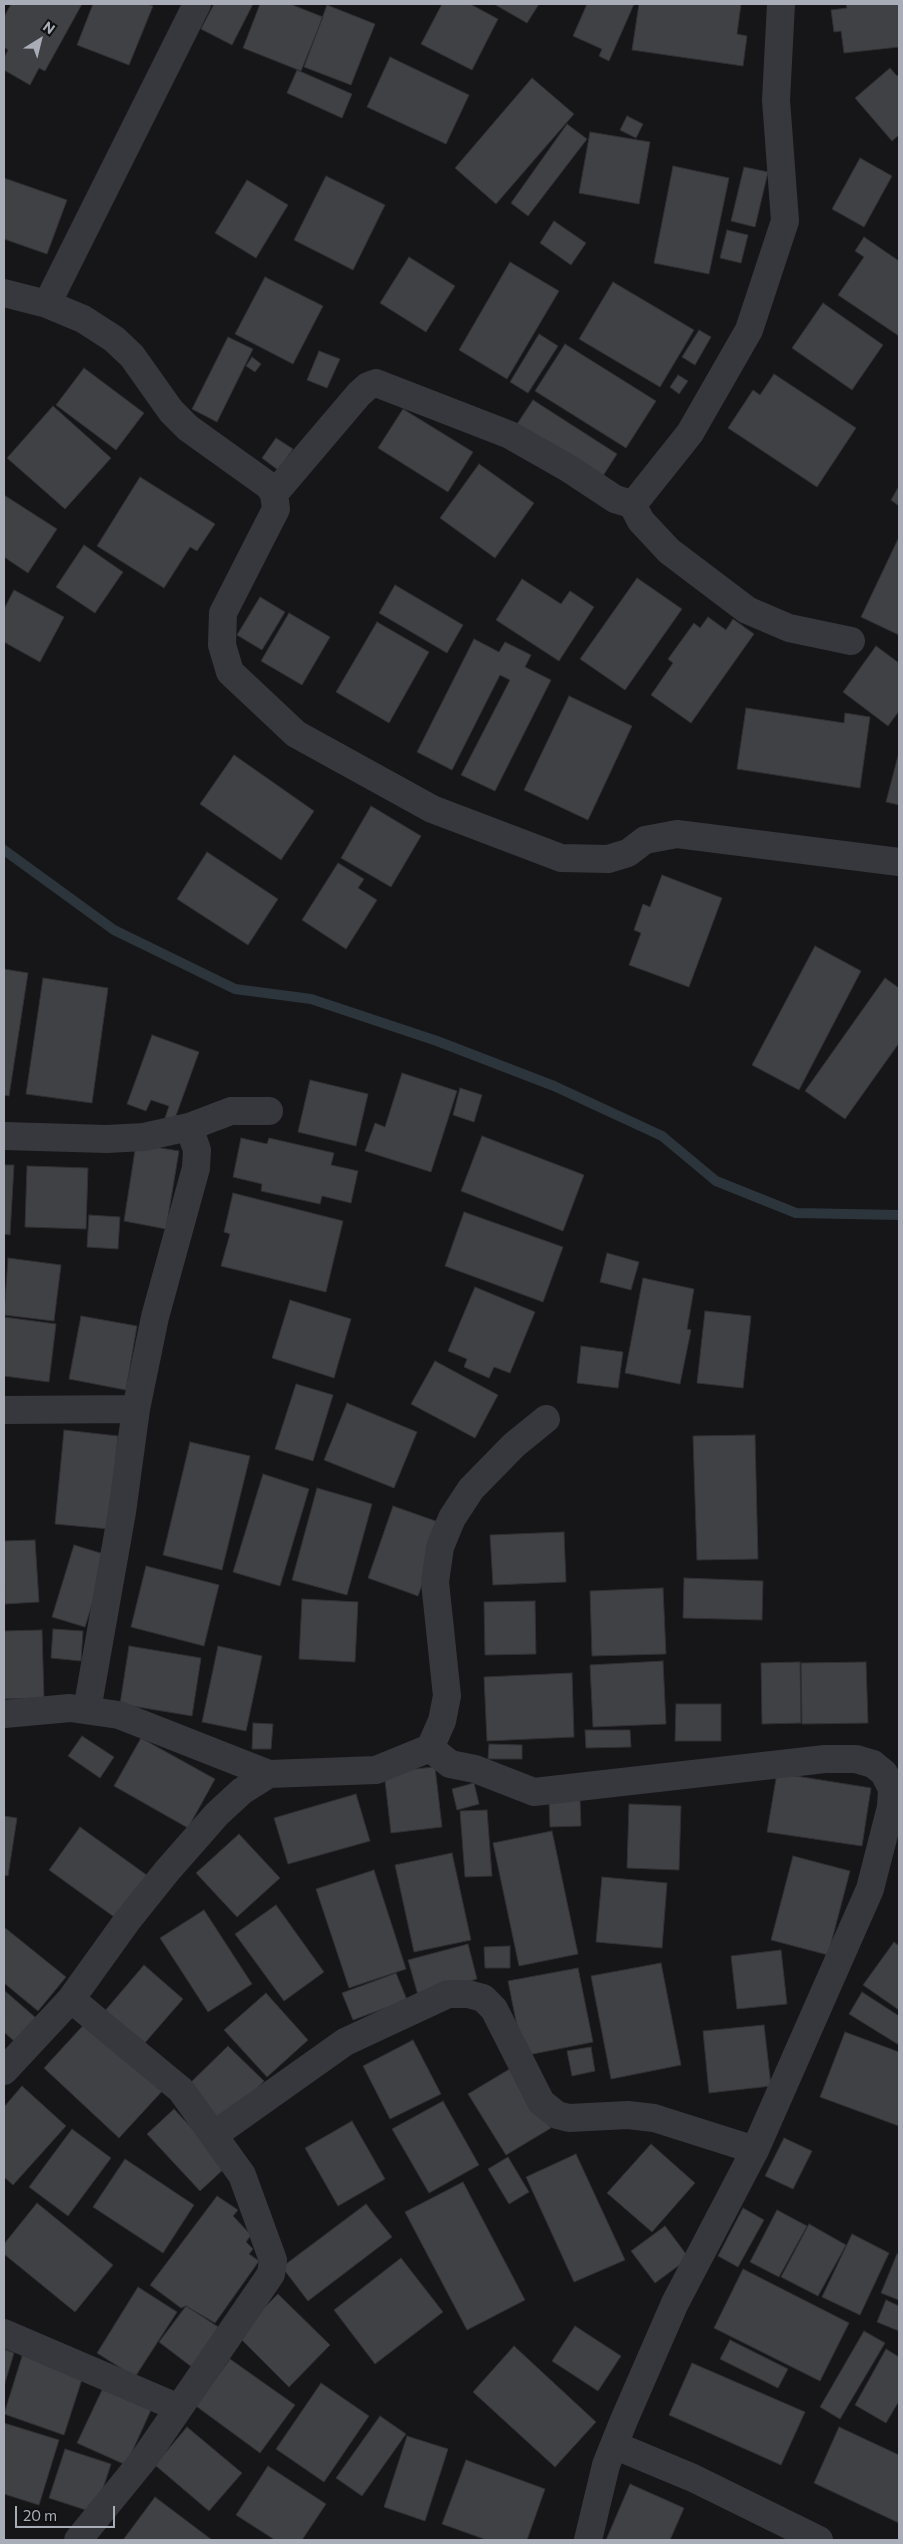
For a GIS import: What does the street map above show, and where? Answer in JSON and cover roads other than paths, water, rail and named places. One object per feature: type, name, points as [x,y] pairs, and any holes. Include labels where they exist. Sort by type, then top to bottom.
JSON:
[{"type":"street","points":[[47,304],[196,4]]},
{"type":"street","points":[[632,504],[647,489],[690,433],[749,330],[785,221],[776,100],[781,4]]},
{"type":"street","points":[[4,293],[47,304],[83,319],[114,339],[132,356],[171,411],[188,428],[269,486],[274,494],[276,508],[223,613],[222,645],[230,672],[296,734],[432,808],[561,858],[608,859],[628,853],[645,840],[677,834],[899,862]]},
{"type":"street","points":[[274,494],[359,394],[368,386],[376,384],[510,435],[568,468],[615,499],[632,504],[641,521],[669,551],[747,610],[789,628],[851,640]]},
{"type":"street","points":[[4,1136],[107,1139],[144,1137],[189,1127],[230,1111],[269,1110]]},
{"type":"street","points":[[88,1710],[122,1512],[136,1409],[155,1317],[196,1168],[197,1150],[189,1127]]},
{"type":"street","points":[[4,1410],[136,1409]]},
{"type":"street","points":[[4,1714],[70,1708],[119,1715],[269,1774],[376,1770],[430,1748],[442,1721],[447,1696],[435,1582],[440,1547],[452,1518],[471,1489],[514,1445],[546,1419]]},
{"type":"street","points":[[430,1748],[450,1764],[475,1769],[534,1792],[825,1759],[856,1759],[873,1764],[884,1773],[892,1789],[892,1807],[870,1889],[755,2150],[675,2302],[606,2465],[588,2540]]},
{"type":"street","points":[[4,2070],[71,1999],[127,1921],[167,1871],[223,1808],[242,1791],[269,1774]]},
{"type":"street","points":[[214,2135],[345,2042],[448,1994],[468,1994],[483,1998],[494,2009],[541,2102],[557,2115],[569,2118],[628,2115],[654,2118],[755,2150]]},
{"type":"street","points":[[71,1999],[181,2090],[242,2175],[273,2260],[271,2274],[144,2459],[78,2540]]},
{"type":"street","points":[[4,2333],[179,2408]]},
{"type":"street","points":[[614,2445],[693,2478],[819,2540]]},
{"type":"waterway","points":[[4,850],[114,930],[235,989],[311,999],[437,1041],[554,1086],[662,1136],[716,1181],[796,1213],[899,1215]]}]
